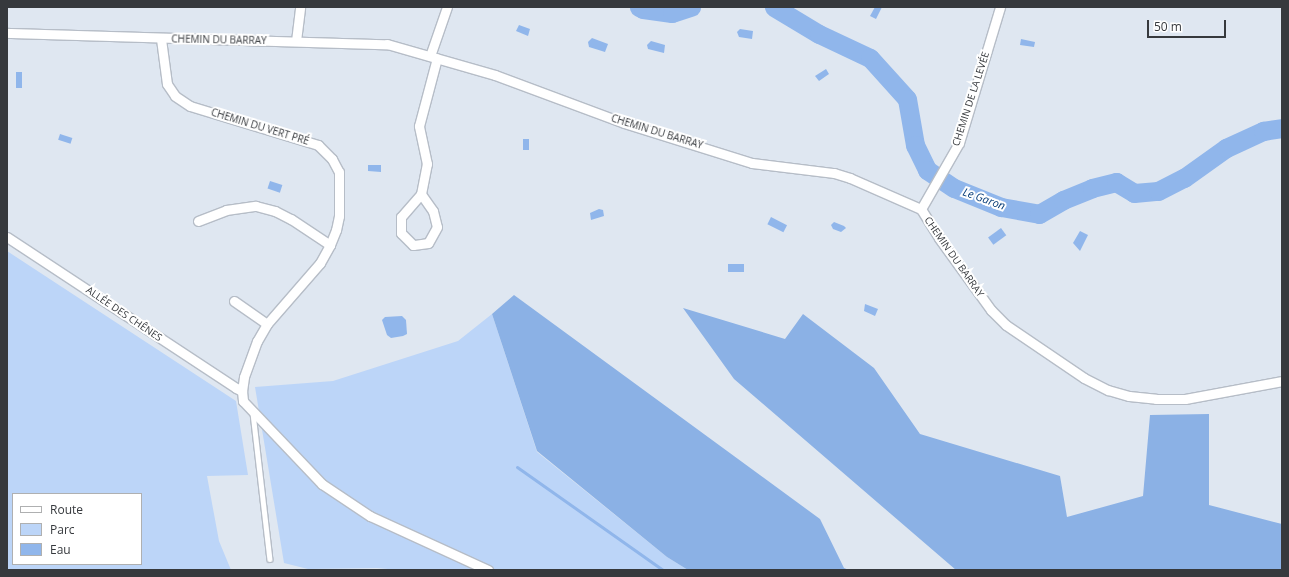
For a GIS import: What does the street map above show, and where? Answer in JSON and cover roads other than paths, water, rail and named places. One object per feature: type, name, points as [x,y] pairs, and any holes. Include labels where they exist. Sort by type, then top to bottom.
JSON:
[{"type":"street","points":[[296,41],[300,7]]},
{"type":"street","points":[[421,194],[433,211],[437,227],[428,243],[413,245],[401,233],[401,217],[421,194],[427,164],[419,126],[434,57],[447,7]]},
{"type":"street","name":"CHEMIN DE LA LEVÉE","points":[[921,209],[959,143],[1000,7]]},
{"type":"street","name":"CHEMIN DU BARRAY","points":[[7,33],[162,39],[387,44],[495,75],[624,123],[752,163],[834,174],[850,178],[921,209],[939,238],[991,310],[1006,325],[1084,378],[1108,390],[1129,396],[1156,399],[1185,399],[1282,381]]},
{"type":"street","name":"CHEMIN DU VERT PRÉ","points":[[162,39],[167,84],[175,96],[190,106],[318,145],[332,159],[339,172],[339,216],[336,230],[330,245],[320,263],[308,279],[267,324],[257,341],[244,377],[242,391]]},
{"type":"street","points":[[198,221],[226,210],[256,206],[275,211],[291,219],[330,245]]},
{"type":"street","name":"ALLÉE DES CHÊNES","points":[[7,237],[242,391]]},
{"type":"street","points":[[234,301],[267,324]]},
{"type":"street","points":[[242,391],[243,401],[322,484],[370,516],[488,570]]},
{"type":"lane","points":[[253,412],[270,559]]},
{"type":"water","points":[[875,7],[882,7],[876,19],[870,16]]},
{"type":"water","points":[[519,25],[530,29],[528,36],[516,31]]},
{"type":"water","points":[[740,29],[753,31],[752,39],[739,37],[737,32]]},
{"type":"water","points":[[592,38],[608,44],[605,52],[589,47],[588,42]]},
{"type":"water","points":[[1021,39],[1035,42],[1034,47],[1020,45]]},
{"type":"water","points":[[651,41],[665,45],[664,53],[648,49],[647,45]]},
{"type":"water","points":[[826,69],[829,74],[819,81],[815,76]]},
{"type":"water","points":[[16,72],[22,72],[22,88],[16,88]]},
{"type":"water","points":[[60,134],[72,138],[71,144],[58,140]]},
{"type":"water","points":[[523,139],[529,139],[529,150],[523,150]]},
{"type":"water","points":[[368,165],[381,165],[381,172],[368,171]]},
{"type":"water","points":[[270,181],[282,185],[280,193],[268,189]]},
{"type":"water","points":[[599,209],[603,210],[604,216],[591,220],[590,213]]},
{"type":"water","points":[[771,217],[787,225],[783,232],[767,224]]},
{"type":"water","points":[[834,222],[846,228],[841,232],[833,229],[831,225]]},
{"type":"water","points":[[1001,228],[1006,235],[993,245],[988,237]]},
{"type":"water","points":[[1080,231],[1088,235],[1080,251],[1073,243]]},
{"type":"water","points":[[728,264],[744,264],[744,272],[728,272]]},
{"type":"water","points":[[865,304],[878,309],[875,316],[864,311]]},
{"type":"water","points":[[402,316],[406,320],[407,334],[391,338],[387,335],[382,320],[385,317]]},
{"type":"waterway","name":"Le Garon","points":[[639,7],[643,9],[672,13],[691,7]]},
{"type":"waterway","name":"Le Garon","points":[[774,7],[819,34],[870,58],[907,99],[915,145],[927,170],[954,188],[1001,207],[1039,214],[1063,200],[1092,188],[1116,182],[1134,193],[1158,191],[1184,178],[1226,148],[1263,131],[1282,128]]},
{"type":"waterway","points":[[517,467],[663,570]]}]
